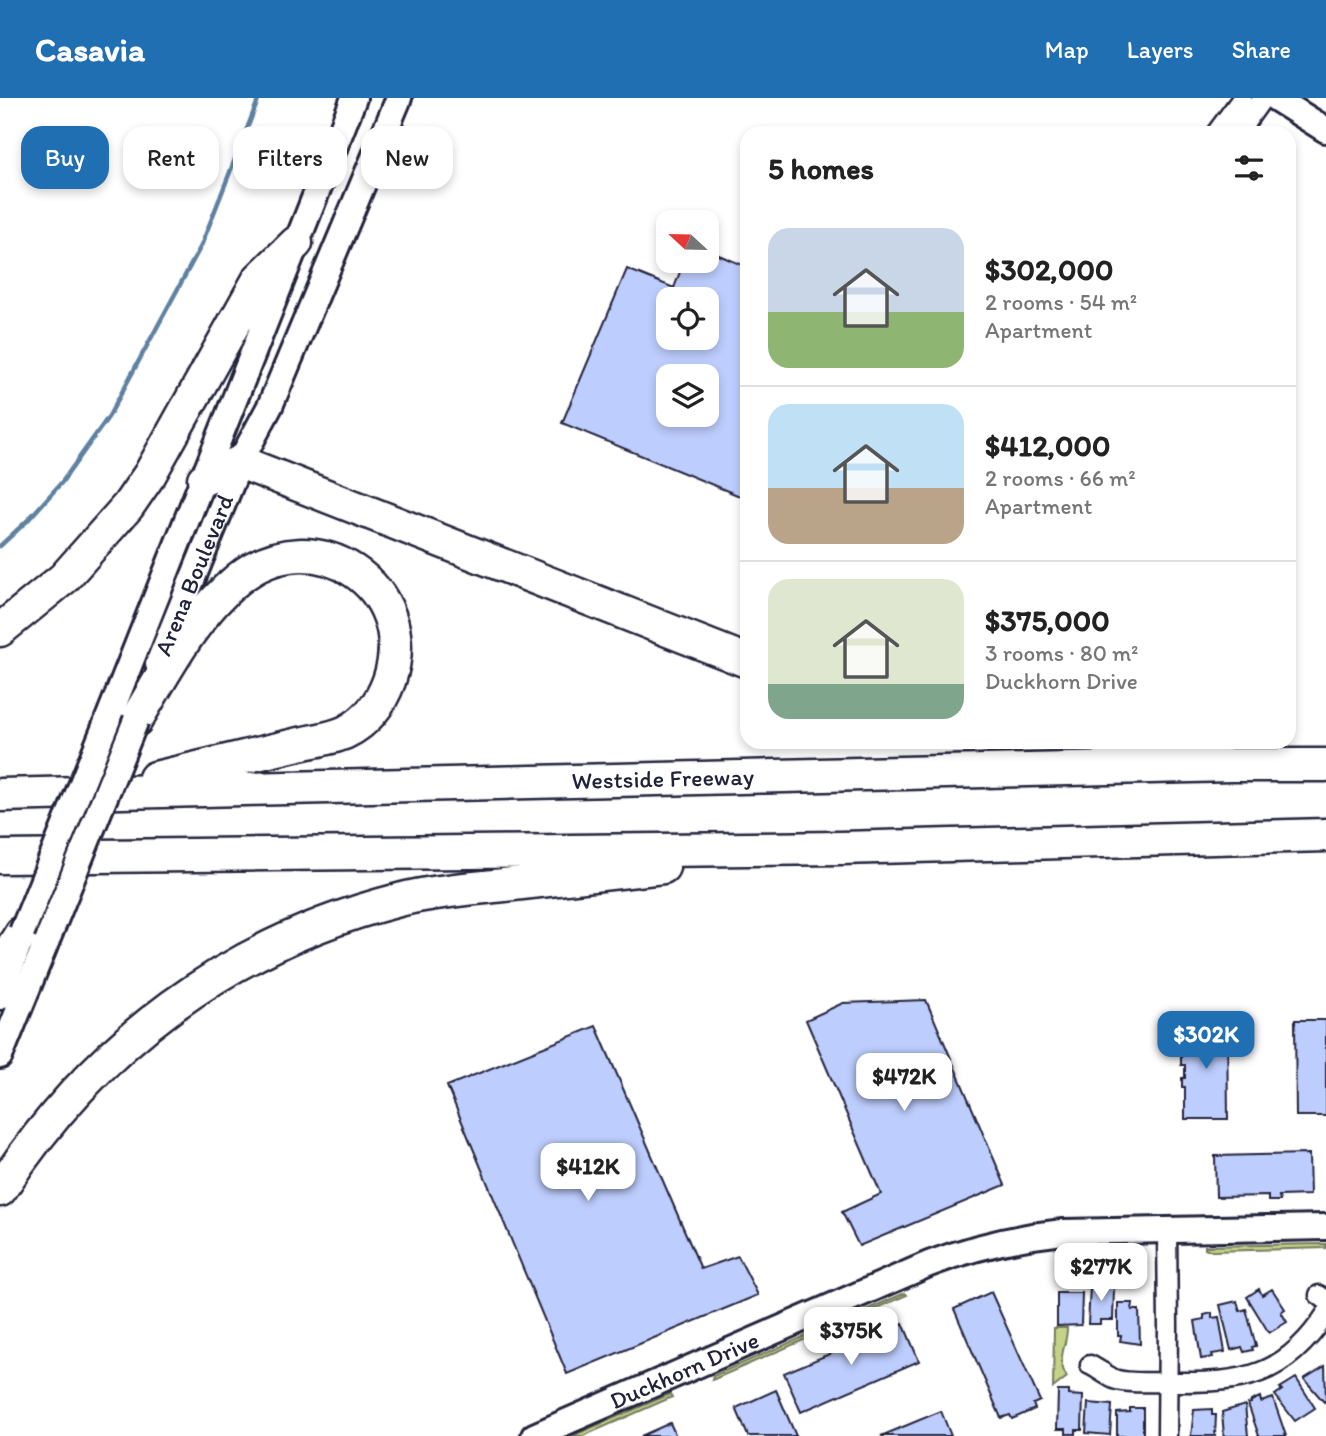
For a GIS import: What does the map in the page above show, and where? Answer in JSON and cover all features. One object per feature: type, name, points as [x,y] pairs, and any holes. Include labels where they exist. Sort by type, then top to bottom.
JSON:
[{"type":"highway","points":[[0,630],[64,578],[128,506],[157,462],[259,279],[296,243]]},
{"type":"highway","points":[[204,478],[240,461],[740,657]]},
{"type":"highway","points":[[92,793],[346,733],[377,708],[394,666],[394,634],[383,602],[360,575],[336,561],[311,554],[274,559],[240,577],[217,597],[122,719]]},
{"type":"highway","points":[[1171,749],[1231,765]]},
{"type":"highway","name":"Westside Freeway","points":[[0,795],[1231,765],[1326,765]]},
{"type":"highway","points":[[0,857],[841,848],[1326,835]]},
{"type":"highway","points":[[0,1190],[19,1161],[68,1099],[102,1063],[140,1030],[181,999],[246,959],[314,928],[375,907],[434,892],[841,848]]},
{"type":"highway","points":[[0,866],[68,855]]},
{"type":"highway","points":[[0,967],[36,932]]},
{"type":"main road","name":"Arena Boulevard","points":[[122,719],[204,478],[354,98]]},
{"type":"main road","name":"Arena Boulevard","points":[[0,1056],[36,932],[122,719],[240,461],[270,406],[399,98]]},
{"type":"main road","points":[[1275,98],[1326,130]]},
{"type":"main road","name":"Arena Boulevard","points":[[0,997],[36,932]]},
{"type":"main road","name":"Duckhorn Drive","points":[[534,1436],[955,1254],[981,1246],[1063,1232],[1326,1227]]},
{"type":"street","points":[[1221,126],[1242,98]]},
{"type":"street","points":[[1243,126],[1263,98]]},
{"type":"street","points":[[1167,1230],[1167,1436]]},
{"type":"street","points":[[1090,1365],[1115,1380],[1230,1381],[1268,1369],[1300,1347],[1326,1314]]},
{"type":"green space","points":[[1326,1244],[1326,1248],[1212,1251],[1205,1248],[1205,1246]]},
{"type":"green space","points":[[905,1293],[907,1295],[712,1380],[713,1376]]},
{"type":"green space","points":[[1054,1328],[1067,1328],[1062,1364],[1067,1377],[1053,1388]]},
{"type":"green space","points":[[670,1394],[672,1397],[583,1436],[572,1436]]},
{"type":"building","points":[[719,255],[740,264],[740,496],[562,423],[627,269],[672,287],[656,287],[656,350],[719,350],[719,287],[674,287],[680,273],[719,273]]},
{"type":"building","points":[[926,1000],[1005,1185],[859,1246],[842,1212],[881,1194],[806,1020],[843,1003]]},
{"type":"building","points":[[1295,1020],[1326,1020],[1326,1116],[1296,1116]]},
{"type":"building","points":[[1227,1022],[1228,1119],[1185,1119],[1185,1087],[1182,1087],[1182,1078],[1185,1078],[1185,1065],[1181,1065],[1181,1054],[1184,1054],[1184,1023]]},
{"type":"building","points":[[596,1026],[701,1269],[738,1256],[758,1295],[567,1374],[447,1086]]},
{"type":"building","points":[[1309,1154],[1310,1195],[1279,1196],[1280,1201],[1268,1201],[1268,1196],[1216,1197],[1215,1156]]},
{"type":"building","points":[[1098,1281],[1109,1282],[1108,1287],[1114,1287],[1113,1320],[1088,1324],[1090,1287],[1098,1287]]},
{"type":"building","points":[[1259,1289],[1262,1295],[1272,1289],[1285,1309],[1281,1312],[1287,1322],[1269,1333],[1247,1297]]},
{"type":"building","points":[[991,1292],[1040,1401],[1033,1404],[1035,1409],[1012,1419],[1010,1415],[1001,1418],[954,1309]]},
{"type":"building","points":[[1057,1293],[1082,1293],[1081,1325],[1057,1326]]},
{"type":"building","points":[[1237,1301],[1240,1311],[1246,1309],[1256,1346],[1252,1347],[1253,1350],[1244,1352],[1242,1347],[1231,1350],[1220,1305]]},
{"type":"building","points":[[1118,1303],[1133,1303],[1132,1310],[1139,1310],[1140,1344],[1120,1341]]},
{"type":"building","points":[[1212,1313],[1212,1318],[1219,1317],[1225,1352],[1201,1359],[1195,1321]]},
{"type":"building","points":[[903,1323],[919,1361],[801,1412],[784,1373]]},
{"type":"building","points":[[1325,1366],[1326,1400],[1324,1402],[1304,1379]]},
{"type":"building","points":[[1296,1378],[1315,1408],[1295,1421],[1275,1395],[1282,1390],[1280,1388]]},
{"type":"building","points":[[776,1390],[796,1436],[748,1436],[736,1408]]},
{"type":"building","points":[[1058,1391],[1069,1391],[1069,1395],[1083,1396],[1082,1430],[1076,1430],[1076,1434],[1066,1434],[1066,1429],[1057,1429]]},
{"type":"building","points":[[1260,1397],[1261,1402],[1273,1398],[1286,1436],[1259,1436],[1248,1404]]},
{"type":"building","points":[[1088,1403],[1112,1405],[1110,1435],[1086,1433]]},
{"type":"building","points":[[1245,1405],[1248,1436],[1224,1436],[1222,1412]]},
{"type":"building","points":[[1130,1408],[1143,1408],[1143,1436],[1117,1436],[1117,1413],[1130,1412]]},
{"type":"building","points":[[1212,1409],[1212,1415],[1216,1415],[1215,1436],[1191,1436],[1194,1410]]},
{"type":"building","points":[[941,1411],[951,1436],[881,1436]]},
{"type":"building","points":[[670,1423],[676,1436],[641,1436]]},
{"type":"waterway","points":[[0,546],[62,482],[109,416],[201,246],[259,98]]}]
